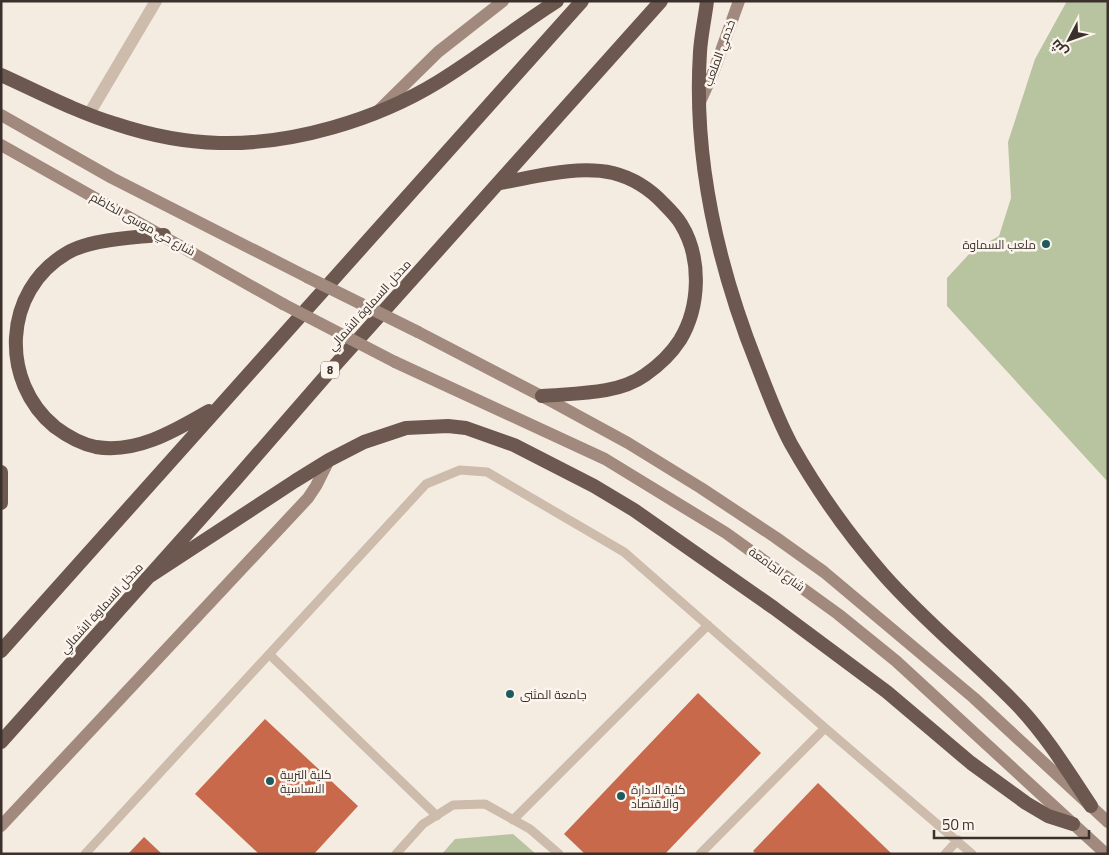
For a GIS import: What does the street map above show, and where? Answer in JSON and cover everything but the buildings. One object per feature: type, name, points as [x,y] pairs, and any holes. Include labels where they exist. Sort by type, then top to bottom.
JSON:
[{"type":"highway","points":[[1,75],[89,114],[115,124],[154,134],[188,141],[220,143],[282,138],[313,132],[376,113],[437,83],[557,1]]},
{"type":"highway","points":[[1,651],[582,1]]},
{"type":"highway","name":"مدخل السماوة الشمالي","points":[[1,742],[661,1]]},
{"type":"highway","points":[[707,1],[700,50],[699,104],[702,155],[715,236],[740,322],[790,442],[827,502],[883,574],[911,604],[1020,709],[1052,747],[1091,806]]},
{"type":"highway","points":[[500,183],[575,170],[596,170],[631,179],[656,196],[681,224],[694,259],[696,290],[693,309],[680,340],[660,362],[644,376],[629,384],[602,390],[542,396]]},
{"type":"highway","points":[[164,235],[86,246],[68,252],[43,271],[23,298],[13,332],[14,357],[20,386],[38,412],[49,423],[66,435],[96,447],[131,446],[148,441],[175,431],[221,404]]},
{"type":"highway","points":[[147,578],[329,460],[364,442],[406,428],[424,426],[466,428],[514,445],[594,486],[634,510],[774,608],[879,686],[971,763],[1026,803],[1048,816],[1073,824]]},
{"type":"highway","points":[[1,472],[1,503]]},
{"type":"main road","points":[[376,113],[438,52],[503,1]]},
{"type":"main road","name":"خدمي الملعب","points":[[699,104],[719,57],[739,1]]},
{"type":"main road","points":[[1,114],[112,178],[542,396],[628,443],[701,488],[824,572],[974,698],[1108,822]]},
{"type":"main road","name":"شارع حي موسى الكاظم","points":[[1,144],[283,304],[395,362]]},
{"type":"main road","name":"شارع الجامعة","points":[[395,362],[604,459],[726,533],[838,614],[896,661],[1106,854]]},
{"type":"main road","points":[[1,826],[308,498],[329,460]]},
{"type":"street","points":[[89,114],[156,1]]},
{"type":"lane","points":[[85,854],[426,484],[460,470],[487,472],[624,552],[972,854]]},
{"type":"lane","points":[[513,820],[708,626]]},
{"type":"lane","points":[[269,654],[437,816]]},
{"type":"lane","points":[[700,854],[825,728]]},
{"type":"lane","points":[[396,854],[423,824],[453,805],[484,804],[530,829],[559,854]]},
{"type":"lane","points":[[945,854],[958,840]]},
{"type":"green space","name":"ملعب السماوة","points":[[1067,1],[1108,1],[1108,482],[947,306],[947,278],[971,252],[999,236],[1011,198],[1008,142],[1035,59]]},
{"type":"green space","points":[[513,834],[536,854],[442,854],[455,839]]},
{"type":"place","name":"ملعب السماوة","points":[[1046,244]]},
{"type":"place","name":"جامعة المثنى","points":[[510,694]]},
{"type":"place","name":"كلية التربية الاساسية","points":[[270,781]]},
{"type":"place","name":"كلية الادارة والاقتصاد","points":[[621,796]]}]
